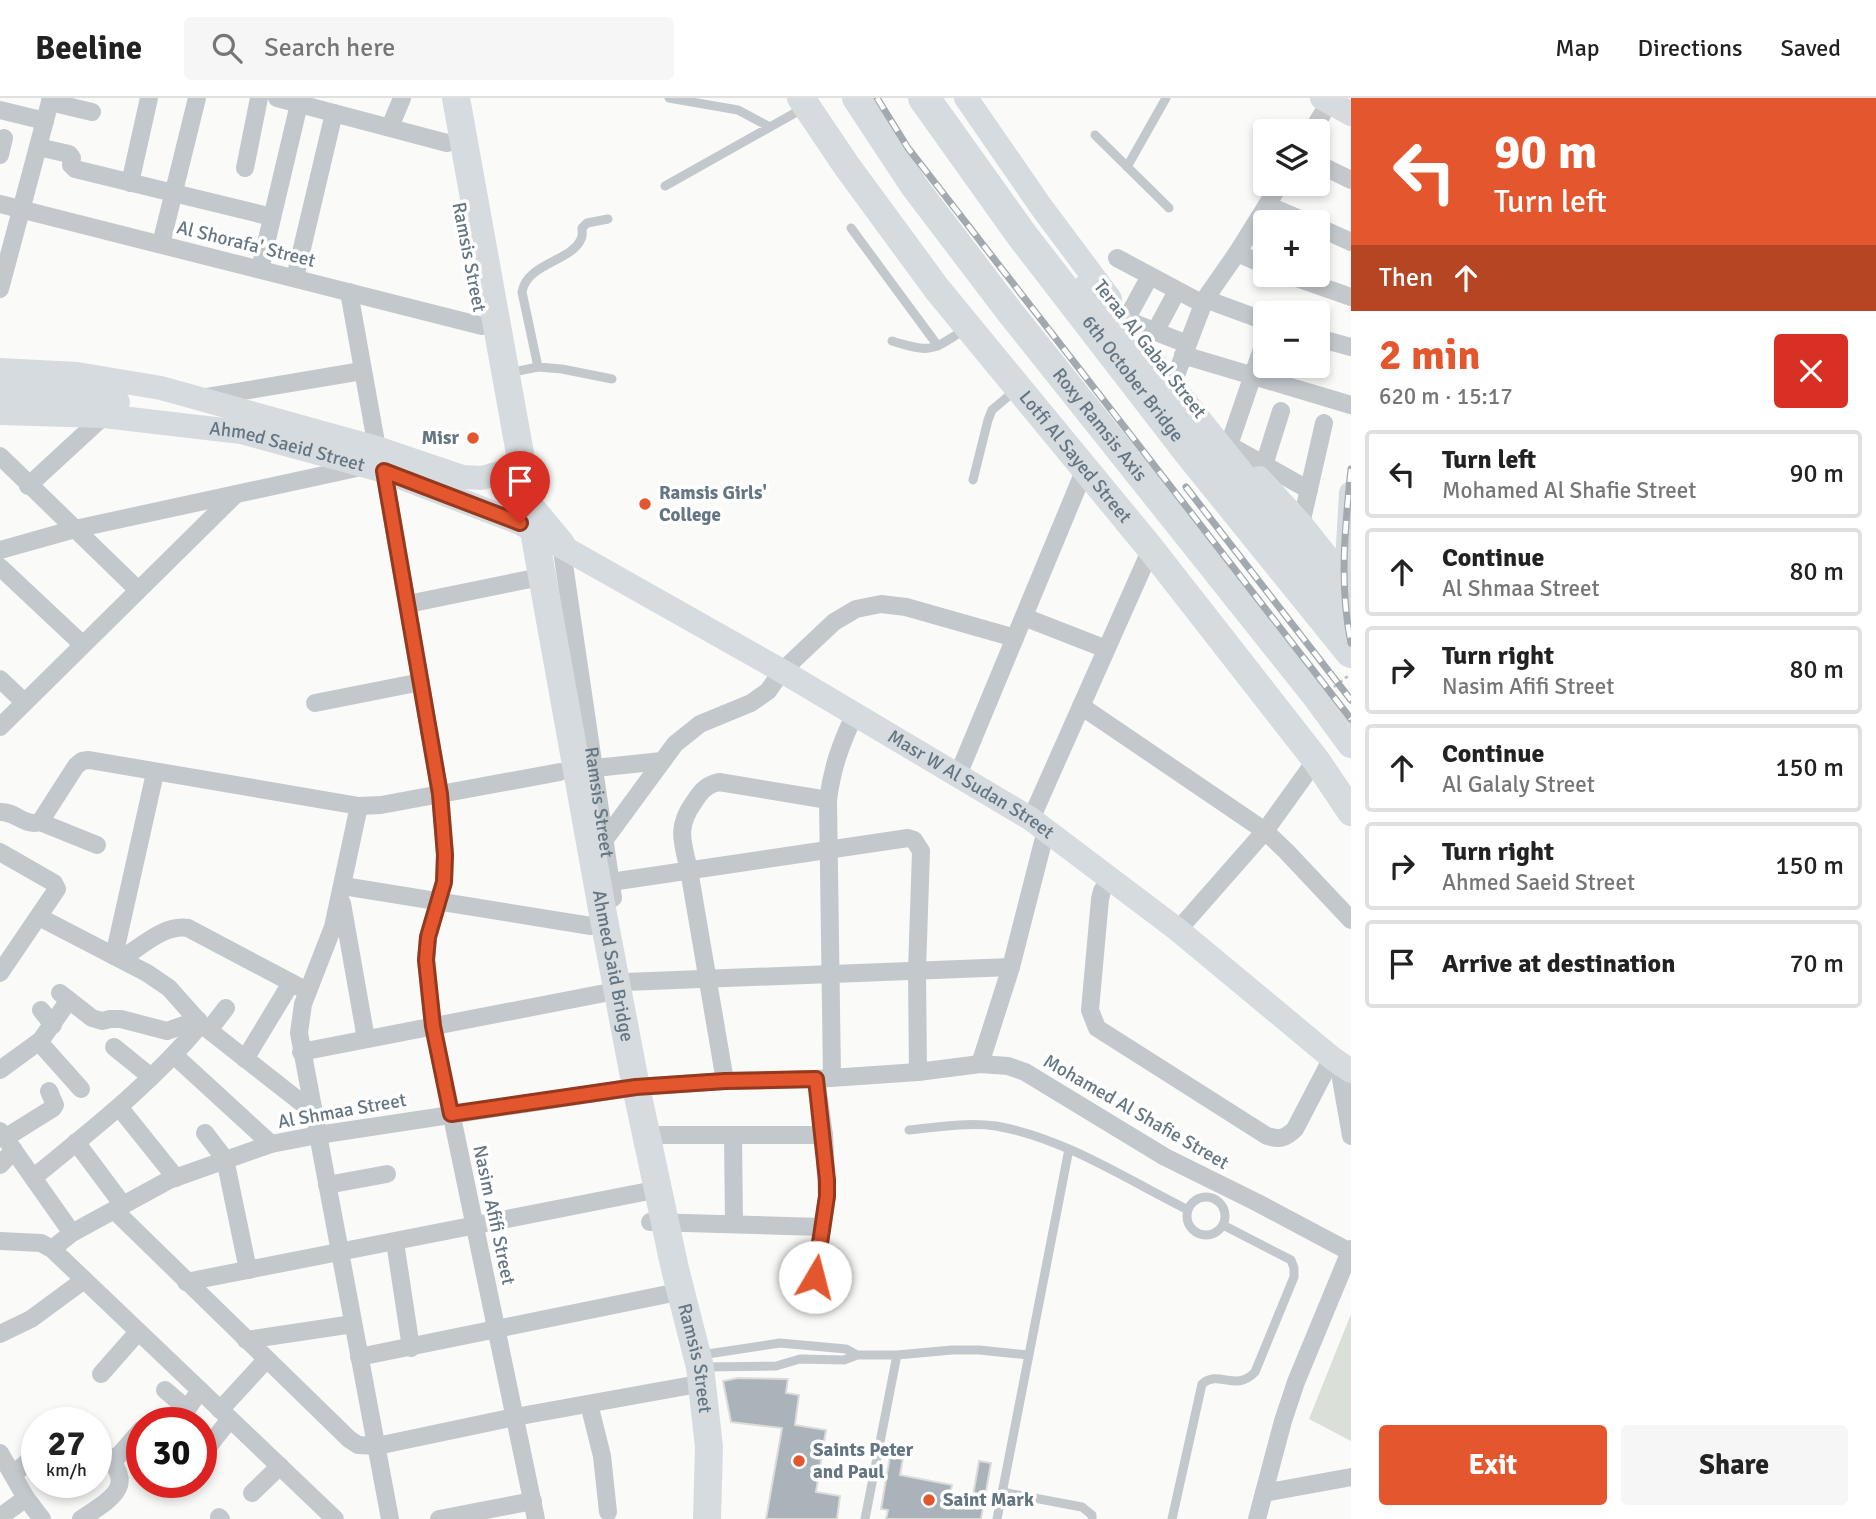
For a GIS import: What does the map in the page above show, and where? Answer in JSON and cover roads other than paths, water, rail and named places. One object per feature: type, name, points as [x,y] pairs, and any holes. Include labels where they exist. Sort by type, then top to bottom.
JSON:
[{"type":"highway","name":"6th October Bridge","points":[[924,98],[1037,256],[1189,453],[1293,577],[1351,652]]},
{"type":"highway","name":"6th October Bridge","points":[[950,98],[1023,205],[1351,615]]},
{"type":"main road","name":"Roxy Ramsis Axis","points":[[856,98],[914,186],[1009,312],[1315,695],[1351,744]]},
{"type":"main road","name":"Teraa Al Gabal Street","points":[[966,98],[1042,208],[1173,383],[1301,524],[1349,584]]},
{"type":"main road","name":"Ramsis Street","points":[[451,99],[447,144],[513,469],[533,509],[561,544]]},
{"type":"main road","name":"Ahmed Said Bridge","points":[[451,99],[596,917],[630,1088]]},
{"type":"main road","name":"Lotfi Al Sayed Street","points":[[804,102],[937,289],[1151,549],[1316,760],[1351,812]]},
{"type":"main road","name":"Ahmed Saeid Street","points":[[0,370],[105,377],[203,398],[376,461],[520,523],[561,544]]},
{"type":"main road","points":[[0,394],[52,395],[129,404],[179,414],[241,432]]},
{"type":"main road","name":"Ahmed Saeid Street","points":[[0,413],[104,416],[241,432],[463,477],[482,478],[513,469]]},
{"type":"main road","points":[[1349,584],[1351,493]]},
{"type":"main road","name":"Ramsis Street","points":[[520,523],[560,772],[615,987],[644,1192],[658,1222],[706,1410],[709,1447],[707,1519]]},
{"type":"main road","name":"Masr W Al Sudan Street","points":[[561,544],[782,671],[1038,824],[1178,930],[1340,1064]]},
{"type":"main road","name":"Ramsis Street","points":[[630,1088],[646,1135],[668,1294],[695,1369],[689,1519]]},
{"type":"street","points":[[131,183],[149,98]]},
{"type":"street","points":[[161,244],[197,98]]},
{"type":"street","points":[[245,168],[259,98]]},
{"type":"street","points":[[277,98],[447,144]]},
{"type":"street","points":[[390,127],[402,98]]},
{"type":"street","points":[[0,287],[51,100],[92,112]]},
{"type":"street","points":[[260,269],[299,104]]},
{"type":"street","points":[[1322,119],[1334,105]]},
{"type":"street","points":[[0,110],[45,121]]},
{"type":"street","points":[[295,278],[334,113]]},
{"type":"street","points":[[38,147],[69,154],[72,158],[71,165],[75,169],[272,217]]},
{"type":"street","points":[[1330,170],[1351,180]]},
{"type":"street","points":[[1173,383],[1204,302],[1273,196]]},
{"type":"street","name":"Al Shorafa' Street","points":[[0,204],[482,326]]},
{"type":"street","points":[[1267,205],[1279,210]]},
{"type":"street","points":[[1330,232],[1351,242]]},
{"type":"street","points":[[1237,253],[1253,260]]},
{"type":"street","points":[[1117,258],[1177,291],[1253,317]]},
{"type":"street","points":[[1150,276],[1126,320],[1155,332],[1185,350],[1253,376],[1229,445],[1309,489]]},
{"type":"street","points":[[1322,287],[1351,297]]},
{"type":"street","points":[[1155,332],[1177,291]]},
{"type":"street","name":"Nasim Afifi Street","points":[[349,292],[376,461],[408,604],[440,794],[445,855],[444,882],[428,937],[426,960],[433,1026],[536,1519]]},
{"type":"street","points":[[1330,341],[1351,347]]},
{"type":"street","points":[[203,398],[362,371]]},
{"type":"street","points":[[1260,378],[1351,405]]},
{"type":"street","points":[[1264,465],[1281,411]]},
{"type":"street","points":[[28,486],[104,416]]},
{"type":"street","points":[[1301,524],[1324,423]]},
{"type":"street","points":[[0,456],[137,589]]},
{"type":"street","points":[[0,550],[75,529],[376,461]]},
{"type":"street","points":[[958,775],[1085,469]]},
{"type":"street","points":[[0,727],[236,494]]},
{"type":"street","name":"Ramsis Street","points":[[561,544],[606,838],[611,882],[615,987]]},
{"type":"street","points":[[980,1064],[1011,967],[1038,824],[1081,706],[1151,549]]},
{"type":"street","points":[[0,567],[82,644]]},
{"type":"street","points":[[408,604],[530,579]]},
{"type":"street","points":[[606,838],[675,744],[709,719],[751,703],[768,691],[782,671],[834,622],[856,609],[881,604],[906,607],[1015,638]]},
{"type":"street","points":[[1024,617],[1107,649]]},
{"type":"street","points":[[0,679],[24,702]]},
{"type":"street","points":[[315,703],[421,682]]},
{"type":"street","points":[[1081,706],[1265,831],[1351,920]]},
{"type":"street","points":[[811,1301],[827,1196],[824,1078],[830,974],[828,800],[840,745],[855,714]]},
{"type":"street","points":[[1178,930],[1265,831],[1316,760]]},
{"type":"street","points":[[40,821],[82,761],[359,806],[560,772]]},
{"type":"street","points":[[595,768],[662,761]]},
{"type":"street","points":[[118,958],[155,773]]},
{"type":"street","points":[[725,1081],[682,840],[683,816],[708,785],[730,783],[828,800]]},
{"type":"street","points":[[245,1059],[299,987],[333,927],[359,806]]},
{"type":"street","points":[[0,812],[9,813],[29,823],[40,821],[97,845]]},
{"type":"street","points":[[611,882],[908,838],[919,845],[921,851],[917,971],[918,1072]]},
{"type":"street","points":[[0,852],[54,883],[56,892],[0,973]]},
{"type":"street","points":[[1110,878],[1100,899],[1090,1010],[1097,1028],[1267,1136],[1278,1139],[1288,1137],[1295,1129],[1340,1064]]},
{"type":"street","points":[[342,891],[596,917]]},
{"type":"street","points":[[342,891],[366,1039]]},
{"type":"street","points":[[40,917],[147,973],[169,988],[203,1024],[312,1111]]},
{"type":"street","points":[[118,958],[168,929],[179,927],[197,932],[299,987]]},
{"type":"street","points":[[301,1052],[615,987],[707,978],[1011,967]]},
{"type":"street","points":[[299,987],[301,1052],[390,1519]]},
{"type":"street","points":[[0,1070],[38,1042],[53,1025],[65,996],[92,1018],[102,1021],[110,1018],[121,1019],[167,1031],[203,1024]]},
{"type":"street","points":[[34,1177],[119,1107],[175,1056],[203,1024],[226,1008]]},
{"type":"street","points":[[41,1010],[53,1025]]},
{"type":"street","points":[[38,1042],[81,1089]]},
{"type":"street","points":[[114,1047],[151,1077]]},
{"type":"street","points":[[175,1056],[271,1144]]},
{"type":"street","name":"Mohamed Al Shafie Street","points":[[630,1088],[918,1072],[980,1064],[1008,1066],[1026,1072],[1154,1151],[1350,1251]]},
{"type":"street","points":[[1340,1064],[1351,1136]]},
{"type":"street","name":"Al Shmaa Street","points":[[52,1249],[72,1233],[176,1178],[271,1144],[630,1088]]},
{"type":"street","points":[[0,1165],[7,1140],[54,1108],[49,1091]]},
{"type":"street","points":[[119,1107],[176,1178]]},
{"type":"street","points":[[205,1133],[225,1159],[248,1270]]},
{"type":"street","points":[[646,1135],[824,1135]]},
{"type":"street","points":[[733,1135],[734,1223]]},
{"type":"street","points":[[7,1140],[72,1233]]},
{"type":"street","points":[[76,1142],[118,1207],[187,1282],[354,1443],[367,1447],[377,1446],[589,1404],[695,1369]]},
{"type":"street","points":[[327,1185],[387,1174]]},
{"type":"street","points":[[187,1282],[644,1192]]},
{"type":"street","points":[[658,1222],[821,1227]]},
{"type":"street","points":[[0,1241],[41,1243],[52,1249],[335,1519]]},
{"type":"street","points":[[395,1242],[411,1348]]},
{"type":"street","points":[[1257,1519],[1296,1382],[1350,1251]]},
{"type":"street","points":[[0,1334],[31,1319],[84,1280]]},
{"type":"street","points":[[359,1357],[668,1294]]},
{"type":"street","points":[[246,1340],[353,1324]]},
{"type":"street","points":[[101,1374],[138,1332]]},
{"type":"street","points":[[217,1428],[266,1360]]},
{"type":"street","points":[[165,1390],[176,1407]]},
{"type":"street","points":[[188,1407],[200,1390]]},
{"type":"street","points":[[589,1404],[602,1456],[608,1512]]},
{"type":"street","points":[[81,1519],[119,1491],[121,1481],[113,1462],[126,1447]]},
{"type":"street","points":[[0,1452],[21,1489]]},
{"type":"street","points":[[252,1493],[280,1466]]},
{"type":"street","points":[[13,1475],[21,1468]]},
{"type":"street","points":[[1264,1493],[1351,1477]]},
{"type":"street","points":[[0,1517],[26,1498],[42,1519]]},
{"type":"street","points":[[439,1519],[533,1501]]},
{"type":"lane","points":[[669,98],[738,110],[770,127]]},
{"type":"lane","points":[[1127,167],[1166,98]]},
{"type":"lane","points":[[665,186],[770,127],[804,102]]},
{"type":"lane","points":[[1095,135],[1169,208]]},
{"type":"lane","points":[[538,367],[523,287],[533,274],[574,248],[581,239],[582,228],[587,223],[608,219]]},
{"type":"lane","points":[[851,228],[939,346]]},
{"type":"lane","points":[[892,341],[925,350],[939,346],[968,327]]},
{"type":"lane","points":[[492,375],[538,367],[612,379]]},
{"type":"lane","points":[[973,480],[992,410],[1018,387]]},
{"type":"lane","points":[[909,1130],[992,1126],[1025,1132],[1069,1149],[1188,1210]]},
{"type":"lane","points":[[997,1519],[1069,1149]]},
{"type":"lane","points":[[1199,1198],[1216,1199],[1223,1208],[1223,1225],[1210,1235],[1199,1233],[1190,1226],[1188,1210],[1199,1198]]},
{"type":"lane","points":[[1172,1519],[1202,1384],[1213,1378],[1240,1382],[1255,1372],[1294,1277],[1291,1260],[1223,1225]]},
{"type":"lane","points":[[695,1369],[773,1343],[846,1349],[857,1355]]},
{"type":"lane","points":[[787,1343],[793,1354],[789,1362]]},
{"type":"lane","points":[[695,1369],[776,1366],[800,1359],[845,1360],[857,1355],[979,1350],[1028,1355]]},
{"type":"lane","points":[[865,1519],[897,1355]]},
{"type":"lane","points":[[1002,1492],[1082,1507],[1092,1519]]},
{"type":"railway","points":[[877,98],[908,148],[1351,719]]},
{"type":"railway","points":[[1351,469],[1344,578],[1351,643]]},
{"type":"railway","points":[[1186,487],[1351,700]]},
{"type":"place","name":"Misr","points":[[473,438]]},
{"type":"place","name":"Ramsis Girls' College","points":[[645,504]]},
{"type":"place","name":"Saints Peter and Paul","points":[[799,1461]]},
{"type":"place","name":"Saint Mark","points":[[929,1500]]}]
